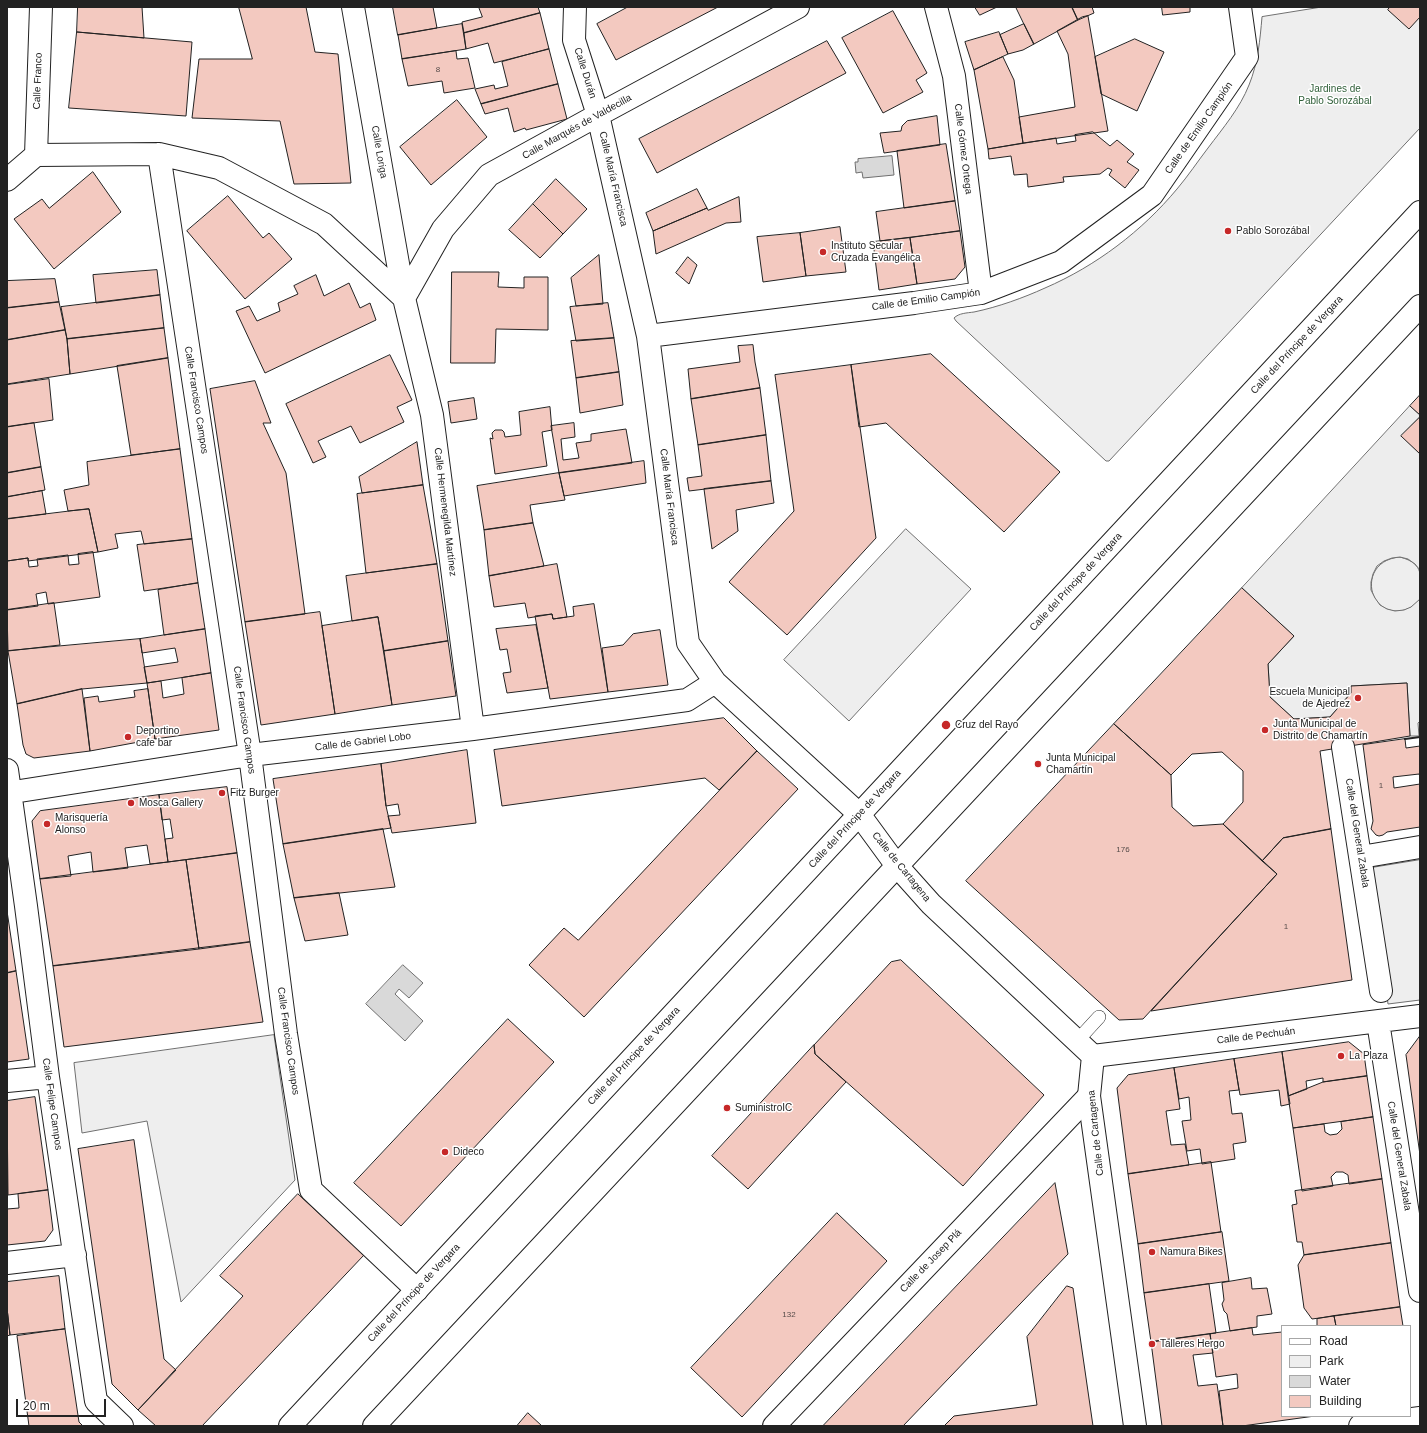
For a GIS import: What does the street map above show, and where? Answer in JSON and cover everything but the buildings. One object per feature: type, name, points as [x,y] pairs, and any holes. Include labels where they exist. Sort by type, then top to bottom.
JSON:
[{"type":"street","name":"Calle Franco","points":[[36,155],[41,7]]},
{"type":"street","name":"Calle Loriga","points":[[353,7],[404,298]]},
{"type":"street","name":"Calle Durán","points":[[575,7],[574,40],[598,115]]},
{"type":"street","name":"Calle Marqués de Valdecilla","points":[[404,298],[443,229],[489,175],[798,7]]},
{"type":"street","name":"Calle Gómez Ortega","points":[[936,7],[954,76],[981,293]]},
{"type":"street","name":"Calle de Emilio Campión","points":[[648,336],[981,293],[1061,262],[1152,195],[1247,57],[1240,7]]},
{"type":"street","name":"Calle María Francisca","points":[[598,115],[648,336],[688,642],[715,682],[859,814]]},
{"type":"street","points":[[7,180],[36,155],[159,154],[219,168],[324,224],[404,298]]},
{"type":"street","name":"Calle Francisco Campos","points":[[159,154],[250,755],[286,1034],[311,1190],[417,1290]]},
{"type":"street","name":"Calle del Príncipe de Vergara","points":[[290,1426],[1420,212]]},
{"type":"street","name":"Calle Hermenegilda Martínez","points":[[404,298],[432,415],[473,729]]},
{"type":"street","points":[[374,1426],[1420,306]]},
{"type":"street","name":"Calle de Gabriel Lobo","points":[[9,793],[250,755],[473,729],[687,700],[715,682]]},
{"type":"street","name":"Calle del General Zabala","points":[[1343,747],[1381,991]]},
{"type":"street","name":"Calle Felipe Campos","points":[[7,770],[48,1077],[96,1401],[122,1426]]},
{"type":"street","name":"Calle de Cartagena","points":[[859,814],[897,866],[931,904],[1093,1056],[1089,1096],[1135,1426]]},
{"type":"street","points":[[1361,856],[1420,847]]},
{"type":"street","name":"Calle de Pechuán","points":[[1093,1056],[1420,1016]]},
{"type":"street","name":"Calle del General Zabala","points":[[1378,1022],[1420,1291]]},
{"type":"street","points":[[7,1081],[48,1077]]},
{"type":"street","name":"Calle de Josep Plá","points":[[774,1426],[1089,1096]]},
{"type":"street","points":[[7,1263],[75,1255]]},
{"type":"street","points":[[1360,1426],[1420,1418]]},
{"type":"lane","points":[[1077,1041],[1099,1017]]},
{"type":"green space","name":"Jardines de Pablo Sorozábal","points":[[1322,7],[1420,7],[1420,128],[1109,461],[1106,461],[954,318],[961,314],[983,310],[1037,292],[1064,279],[1100,258],[1133,233],[1149,219],[1181,184],[1241,102],[1249,85],[1257,60],[1262,17]]},
{"type":"green space","points":[[906,529],[971,589],[849,721],[784,660]]},
{"type":"green space","points":[[1400,557],[1414,563],[1418,568],[1420,572],[1421,584],[1420,599],[1414,606],[1399,611],[1388,609],[1379,604],[1374,596],[1371,586],[1373,576],[1378,567],[1387,560]]},
{"type":"green space","points":[[1420,860],[1420,1000],[1388,1004],[1371,868]]},
{"type":"green space","points":[[274,1035],[295,1180],[181,1302],[147,1121],[82,1133],[74,1063]]},
{"type":"shaded area","points":[[1410,406],[1420,415],[1420,417],[1402,436],[1420,454],[1420,570],[1408,559],[1400,557],[1384,561],[1377,566],[1373,574],[1371,590],[1380,605],[1395,611],[1404,610],[1411,607],[1420,599],[1419,736],[1410,736],[1407,683],[1351,686],[1351,693],[1330,717],[1294,719],[1270,697],[1268,664],[1294,636],[1242,588]]},
{"type":"water","points":[[892,156],[894,175],[863,178],[862,172],[856,173],[855,162],[858,162],[858,159]]},
{"type":"water","points":[[403,965],[423,983],[409,998],[399,989],[395,994],[423,1021],[405,1041],[366,1004]]},
{"type":"wall","points":[[1405,739],[1420,737]]},
{"type":"place","name":"Pablo Sorozábal","points":[[1228,231]]},
{"type":"place","name":"Instituto Secular Cruzada Evangélica","points":[[823,252]]},
{"type":"place","name":"Escuela Municipal de Ajedrez","points":[[1358,698]]},
{"type":"place","name":"Cruz del Rayo","points":[[946,725]]},
{"type":"place","name":"Junta Municipal de Distrito de Chamartín","points":[[1265,730]]},
{"type":"place","name":"Deportino cafe bar","points":[[128,737]]},
{"type":"place","name":"Junta Municipal Chamartín","points":[[1038,764]]},
{"type":"place","name":"Fitz Burger","points":[[222,793]]},
{"type":"place","name":"Mosca Gallery","points":[[131,803]]},
{"type":"place","name":"Marisquería Alonso","points":[[47,824]]},
{"type":"place","name":"La Plaza","points":[[1341,1056]]},
{"type":"place","name":"SuministroIC","points":[[727,1108]]},
{"type":"place","name":"Dideco","points":[[445,1152]]},
{"type":"place","name":"Namura Bikes","points":[[1152,1252]]},
{"type":"place","name":"Talleres Hergo","points":[[1152,1344]]}]
